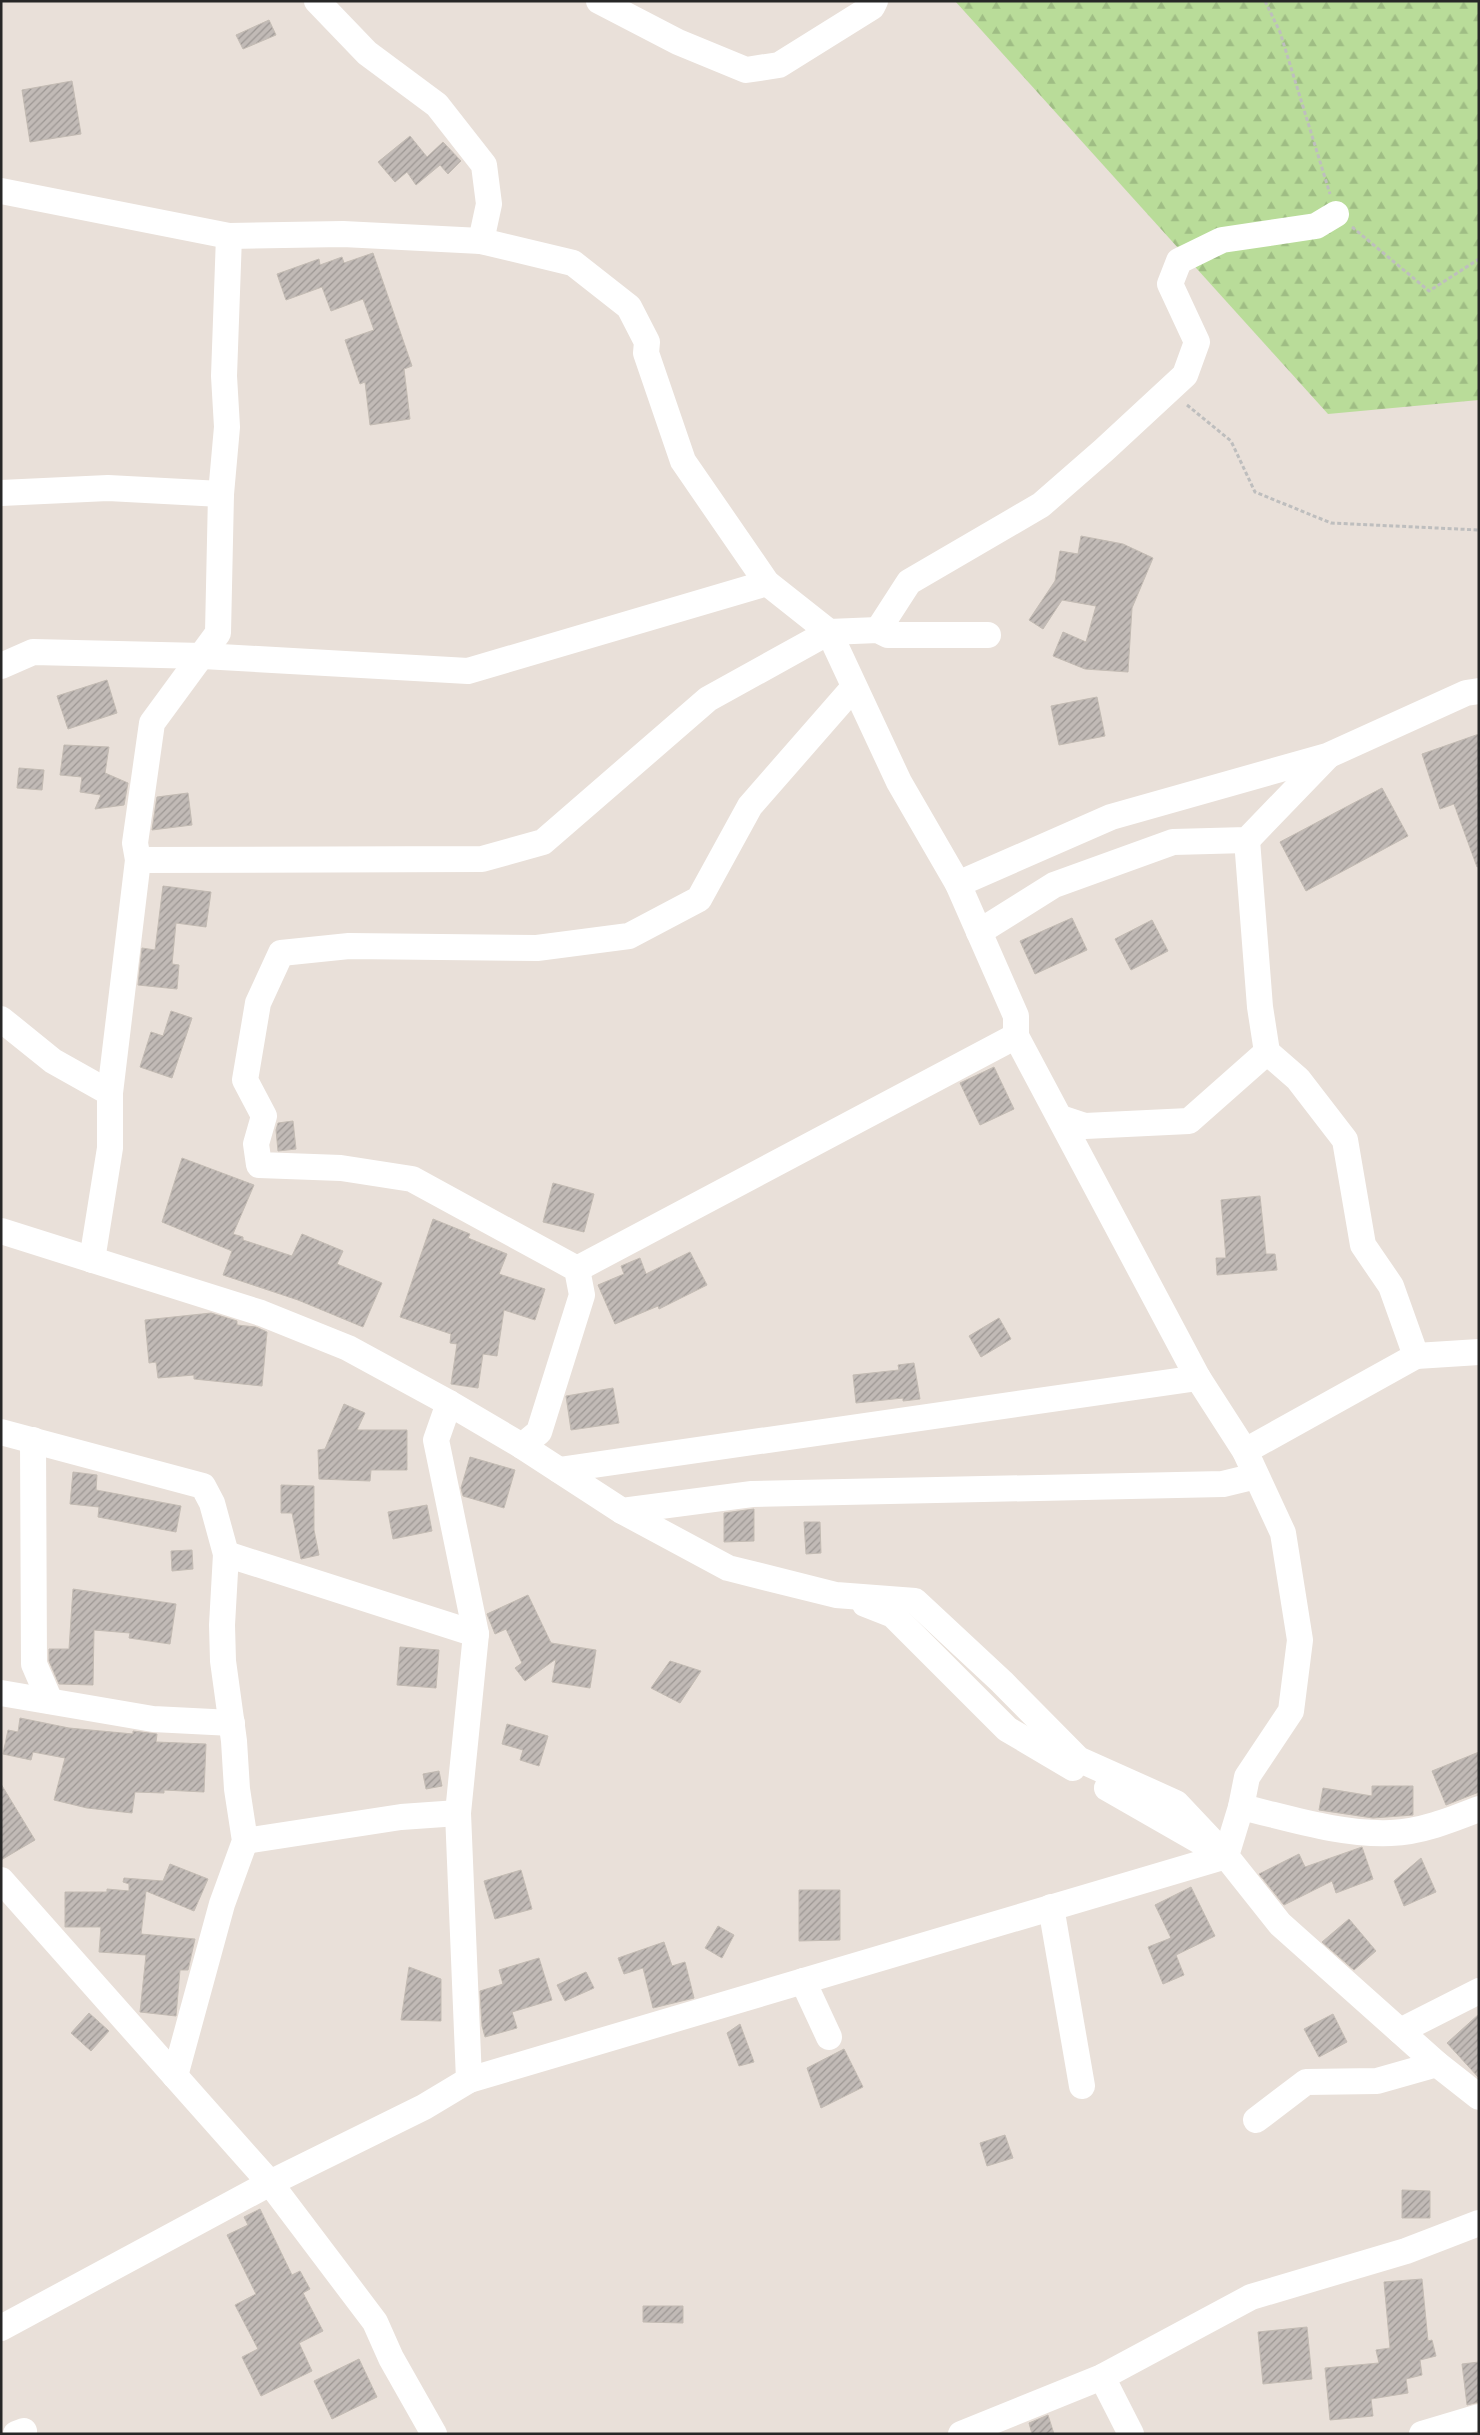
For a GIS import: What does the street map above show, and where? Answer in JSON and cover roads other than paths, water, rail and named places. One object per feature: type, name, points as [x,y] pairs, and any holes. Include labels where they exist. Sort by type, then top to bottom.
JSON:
[{"type":"street","points":[[317,1],[367,53],[437,105],[484,165],[490,204],[481,241]]},
{"type":"street","points":[[599,1],[678,42],[746,70],[779,65],[872,7],[875,1]]},
{"type":"street","points":[[1,192],[230,236],[343,234],[481,241],[573,263],[629,306],[647,342],[646,353],[683,461],[767,583],[829,632],[899,782],[958,884],[1016,1016],[1016,1036],[1198,1378],[1245,1451],[1283,1533],[1300,1640],[1290,1711],[1247,1777],[1241,1807],[1226,1856]]},
{"type":"street","points":[[878,630],[909,582],[1041,505],[1185,375],[1197,342],[1170,284],[1179,261],[1222,240],[1316,226],[1336,214]]},
{"type":"street","points":[[92,1260],[110,1148],[110,1093],[138,860],[135,843],[152,723],[203,656],[218,633],[221,494],[226,427],[224,376],[230,236]]},
{"type":"street","points":[[1,493],[108,488],[221,494]]},
{"type":"street","points":[[1,666],[33,652],[203,656],[468,671],[767,583]]},
{"type":"street","points":[[138,860],[482,859],[543,842],[708,698],[829,632],[878,630],[888,635],[988,636]]},
{"type":"street","points":[[577,1269],[412,1179],[341,1168],[259,1165],[256,1144],[264,1116],[245,1080],[258,1002],[281,953],[348,946],[536,948],[629,936],[699,899],[750,806],[854,686]]},
{"type":"street","points":[[958,884],[1111,817],[1327,756],[1466,693],[1479,691]]},
{"type":"street","points":[[979,932],[1054,885],[1173,842],[1246,840],[1327,756]]},
{"type":"street","points":[[1246,840],[1260,1008],[1267,1052],[1298,1078],[1345,1140],[1363,1245],[1391,1286],[1416,1356]]},
{"type":"street","points":[[1,1019],[53,1061],[110,1093]]},
{"type":"street","points":[[577,1269],[1016,1036]]},
{"type":"street","points":[[1061,1118],[1085,1126],[1189,1121],[1267,1052]]},
{"type":"street","points":[[1,1231],[262,1313],[348,1348],[449,1403],[522,1446],[622,1511],[728,1568],[836,1596],[916,1601],[1002,1682],[1078,1759],[1176,1803],[1226,1856],[1280,1924],[1437,2064],[1479,2097]]},
{"type":"street","points":[[522,1446],[539,1432],[582,1295],[577,1269]]},
{"type":"street","points":[[1245,1451],[1416,1356],[1479,1352]]},
{"type":"street","points":[[559,1470],[1198,1378]]},
{"type":"street","points":[[449,1403],[436,1440],[476,1634],[458,1813],[469,2080]]},
{"type":"street","points":[[1,1432],[203,1486],[212,1503],[226,1554],[222,1634],[223,1661],[232,1723],[237,1788],[245,1841],[222,1904],[176,2076]]},
{"type":"street","points":[[33,1440],[34,1664],[50,1701]]},
{"type":"street","points":[[622,1511],[752,1494],[1223,1484],[1256,1476]]},
{"type":"street","points":[[226,1554],[476,1634]]},
{"type":"street","points":[[1,1693],[99,1711],[126,1713],[152,1719],[232,1723]]},
{"type":"street","points":[[1241,1807],[1330,1828],[1391,1833],[1438,1825],[1479,1809]]},
{"type":"street","points":[[245,1841],[401,1817],[458,1813]]},
{"type":"street","points":[[1,2328],[270,2183],[424,2107],[469,2080],[1226,1856]]},
{"type":"street","points":[[1,1880],[270,2183],[375,2322],[391,2358],[434,2434]]},
{"type":"street","points":[[1051,1907],[1082,2086]]},
{"type":"street","points":[[803,1981],[829,2037]]},
{"type":"street","points":[[1400,2031],[1479,1991]]},
{"type":"street","points":[[1256,2120],[1306,2082],[1377,2081],[1437,2064]]},
{"type":"street","points":[[961,2434],[1102,2377],[1252,2297],[1406,2251],[1479,2223]]},
{"type":"street","points":[[1102,2377],[1131,2434]]},
{"type":"street","points":[[1422,2434],[1479,2417]]}]
